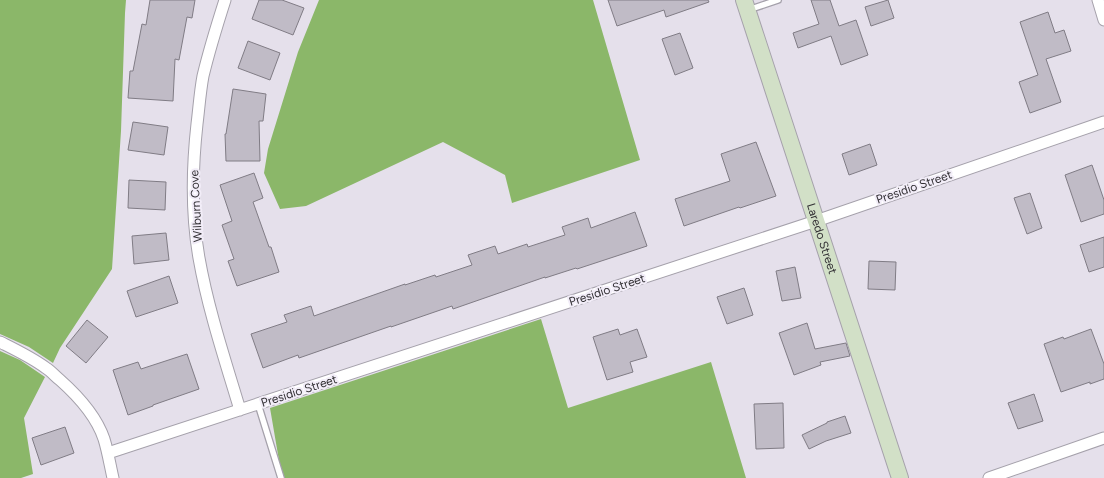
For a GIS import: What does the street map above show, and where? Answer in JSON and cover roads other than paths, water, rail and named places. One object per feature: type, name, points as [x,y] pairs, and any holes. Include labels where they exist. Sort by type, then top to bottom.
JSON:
[{"type":"street","name":"Wilburn Cove","points":[[224,0],[202,83],[195,143],[193,209],[198,256],[208,301],[240,410]]},
{"type":"street","points":[[1098,0],[1104,20]]},
{"type":"street","name":"Laredo Street","points":[[746,5],[900,478]]},
{"type":"street","name":"Presidio Street","points":[[108,453],[816,221],[1104,122]]},
{"type":"street","points":[[0,342],[25,354],[48,369],[74,393],[88,410],[104,438],[113,478]]},
{"type":"street","points":[[989,478],[1104,438]]},
{"type":"lane","points":[[746,5],[778,0]]},
{"type":"lane","points":[[258,404],[281,478]]}]
